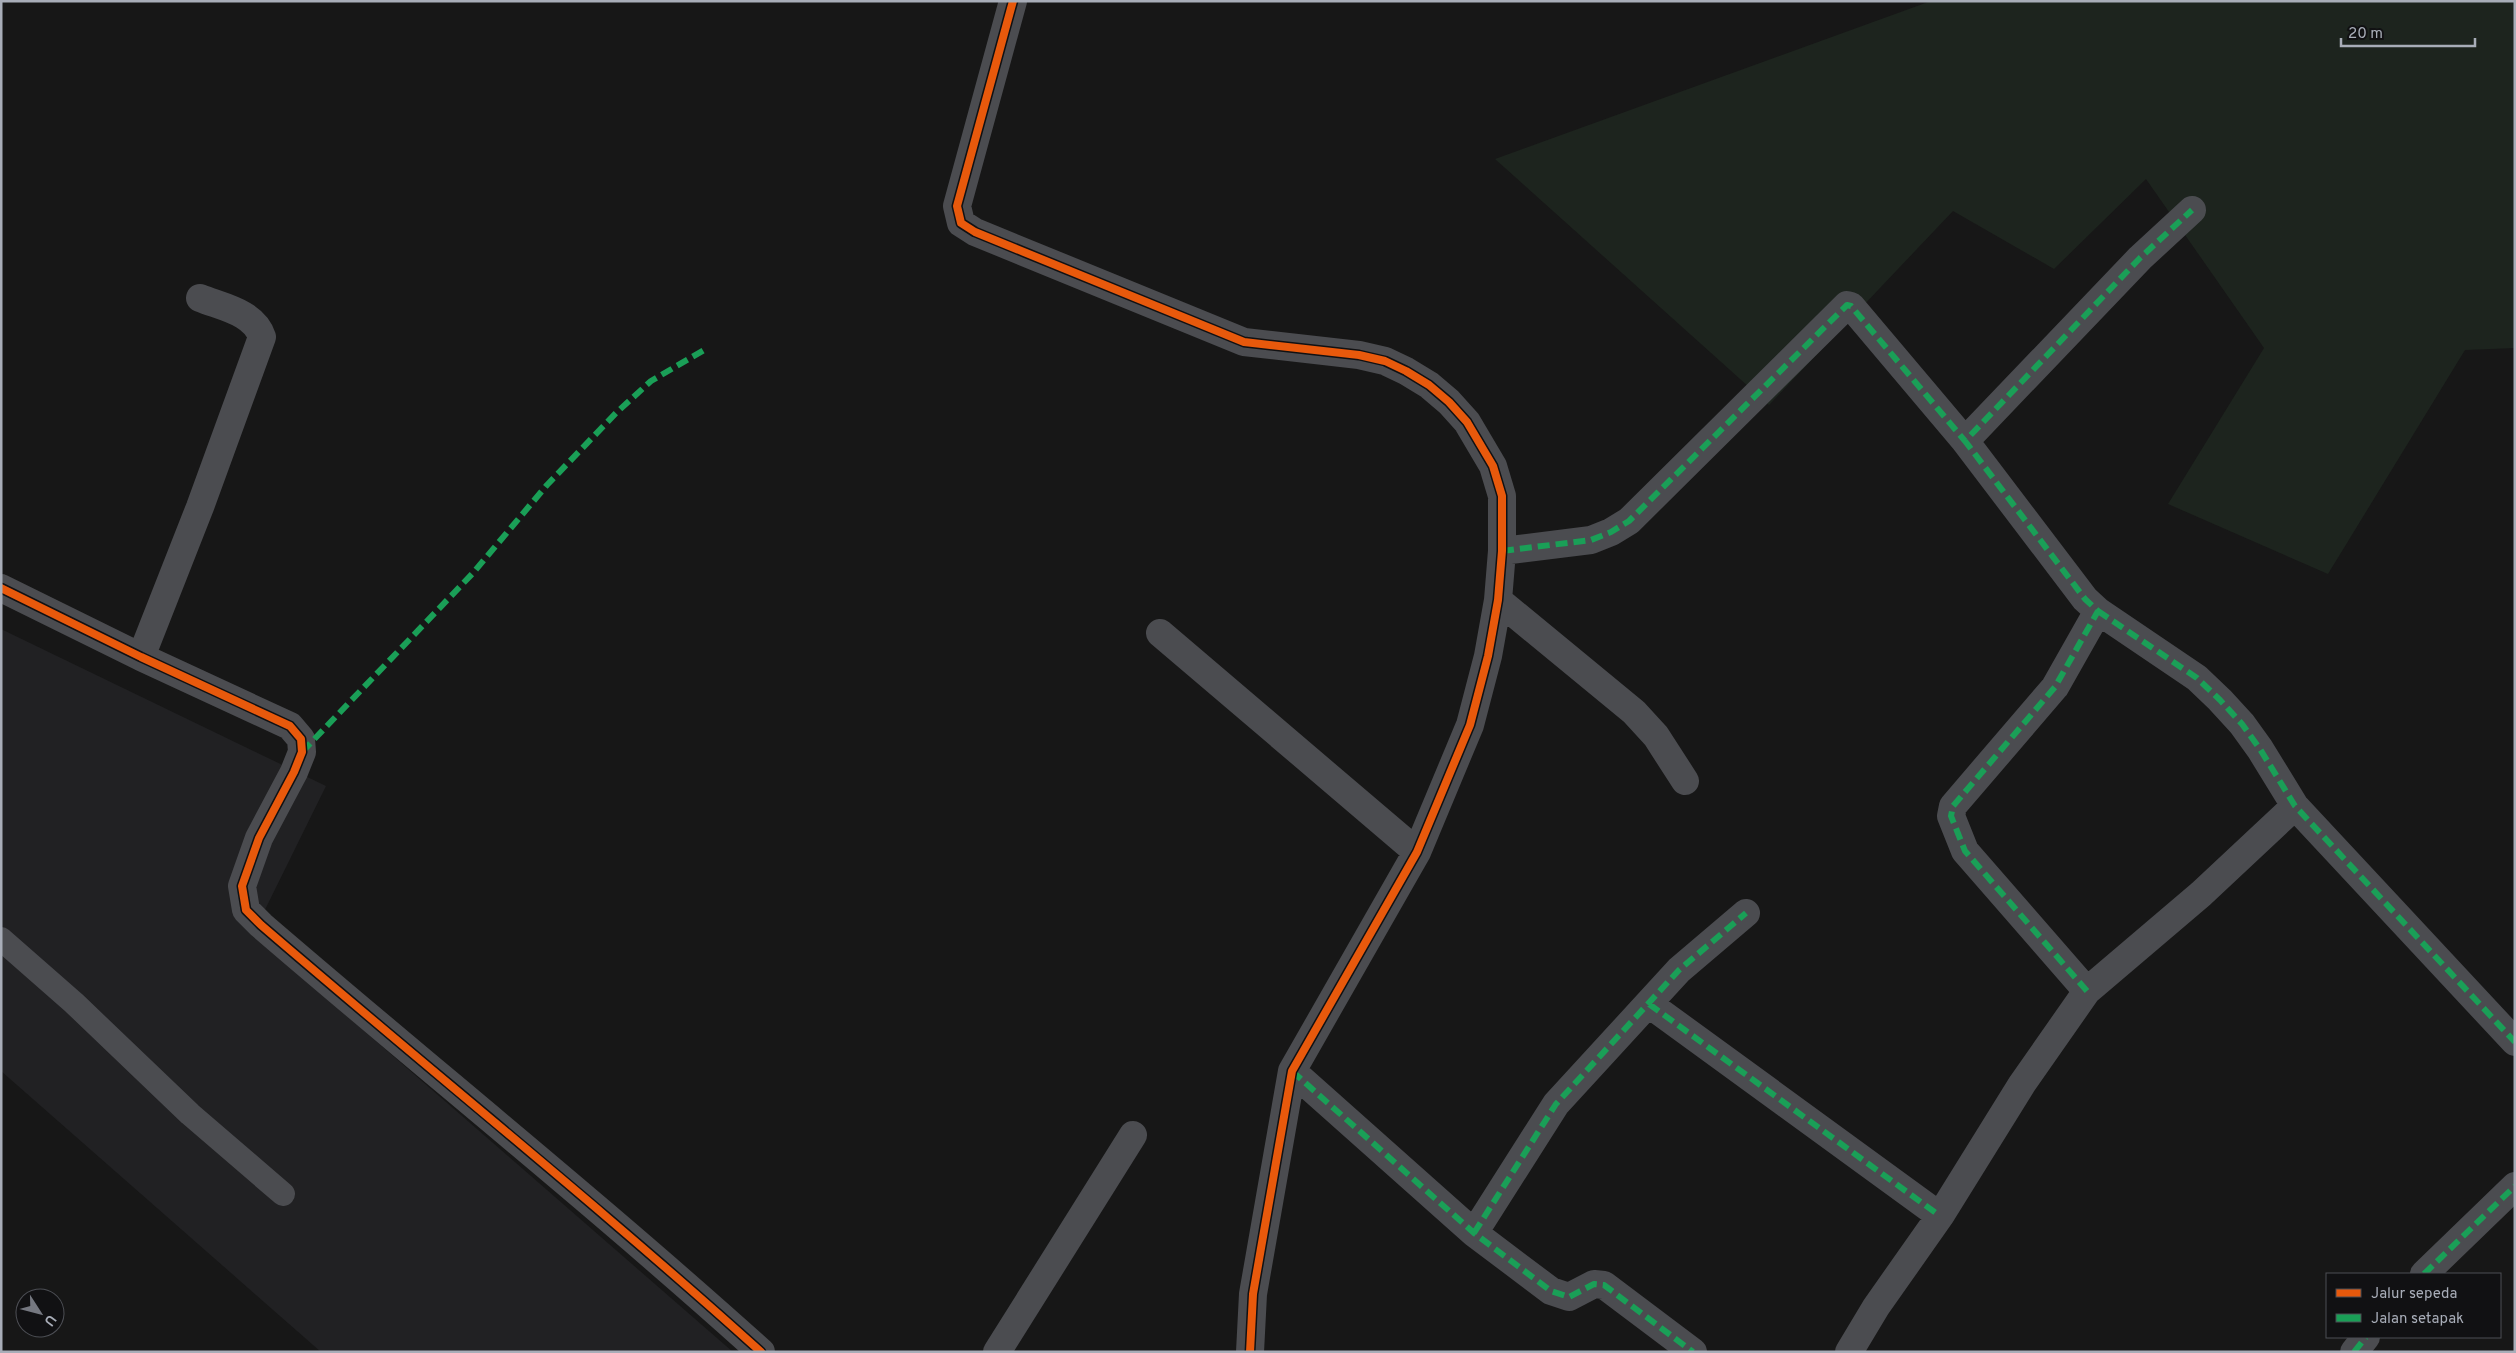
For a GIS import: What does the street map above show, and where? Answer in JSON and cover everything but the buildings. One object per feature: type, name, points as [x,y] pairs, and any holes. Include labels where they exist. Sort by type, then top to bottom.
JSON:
[{"type":"street","points":[[1013,1],[957,206],[961,223],[975,232],[1244,342],[1359,355],[1385,361],[1406,371],[1429,385],[1449,402],[1467,422],[1493,466],[1502,496],[1502,551],[1498,600],[1488,656],[1470,725],[1417,852],[1292,1070],[1253,1294],[1250,1352]]},
{"type":"street","points":[[1965,441],[2140,258],[2192,210]]},
{"type":"street","points":[[140,657],[200,507],[262,337],[259,326],[251,319],[200,298]]},
{"type":"street","points":[[1502,551],[1591,540],[1611,532],[1629,521],[1847,306],[1851,306],[1965,441],[2085,599],[2098,611],[2197,678],[2220,700],[2242,724],[2260,749],[2295,806],[2515,1042]]},
{"type":"street","points":[[1,588],[140,657],[290,726],[301,739],[302,752],[294,772],[259,838],[242,886],[246,910],[261,926],[424,1065],[652,1254],[761,1352]]},
{"type":"street","points":[[1498,600],[1634,712],[1656,736],[1685,781]]},
{"type":"street","points":[[2087,991],[1965,851],[1951,816],[1953,806],[2054,686],[2098,611]]},
{"type":"street","points":[[1160,633],[1417,852]]},
{"type":"street","points":[[1849,1352],[1876,1307],[1940,1216],[2022,1084],[2087,991],[2201,894],[2295,806]]},
{"type":"street","points":[[1474,1233],[1556,1104],[1679,970],[1746,913]]},
{"type":"street","points":[[1649,1004],[1940,1216]]},
{"type":"street","points":[[1292,1070],[1474,1233],[1561,1296],[1571,1297],[1594,1284],[1608,1286],[1692,1352]]},
{"type":"street","points":[[997,1352],[1133,1135]]},
{"type":"street","points":[[2425,1273],[2515,1186]]},
{"type":"street","points":[[2354,1352],[2365,1338]]},
{"type":"lane","points":[[1,938],[74,1003],[190,1114],[283,1194]]},
{"type":"shaded area","points":[[1931,1],[2515,1],[2515,348],[2465,350],[2328,574],[2168,504],[2264,348],[2146,179],[2054,269],[1953,211],[1769,405],[1495,159]]},
{"type":"shaded area","points":[[1,629],[326,786],[253,934],[733,1352],[321,1352],[1,1071]]},
{"type":"marked path","points":[[2087,991],[1965,851],[1951,816],[1953,806],[2055,687],[2098,611],[2085,599],[1965,441],[2140,258],[2192,210]]},
{"type":"marked path","points":[[1502,551],[1591,540],[1611,532],[1629,521],[1847,305],[1851,306],[1965,441]]},
{"type":"marked path","points":[[302,752],[473,573],[547,485],[616,413],[651,381],[704,350]]},
{"type":"marked path","points":[[2098,611],[2197,678],[2220,700],[2242,724],[2260,749],[2295,806],[2515,1042]]},
{"type":"marked path","points":[[1474,1233],[1556,1104],[1679,970],[1746,913]]},
{"type":"marked path","points":[[1649,1004],[1940,1216]]},
{"type":"marked path","points":[[1292,1071],[1474,1233],[1551,1291],[1569,1297],[1594,1284],[1604,1285],[1693,1352]]},
{"type":"marked path","points":[[2425,1273],[2515,1186]]},
{"type":"marked path","points":[[2354,1352],[2365,1338]]},
{"type":"cycle path","points":[[1013,1],[957,206],[961,223],[975,232],[1244,342],[1359,355],[1385,361],[1406,371],[1429,385],[1449,402],[1467,422],[1493,466],[1502,496],[1502,551],[1498,600],[1488,656],[1470,725],[1417,852],[1292,1071],[1253,1294],[1250,1352]]},
{"type":"cycle path","points":[[1,588],[141,657],[290,726],[301,739],[302,752],[294,772],[259,838],[242,886],[246,910],[323,978],[700,1297],[761,1352]]}]
